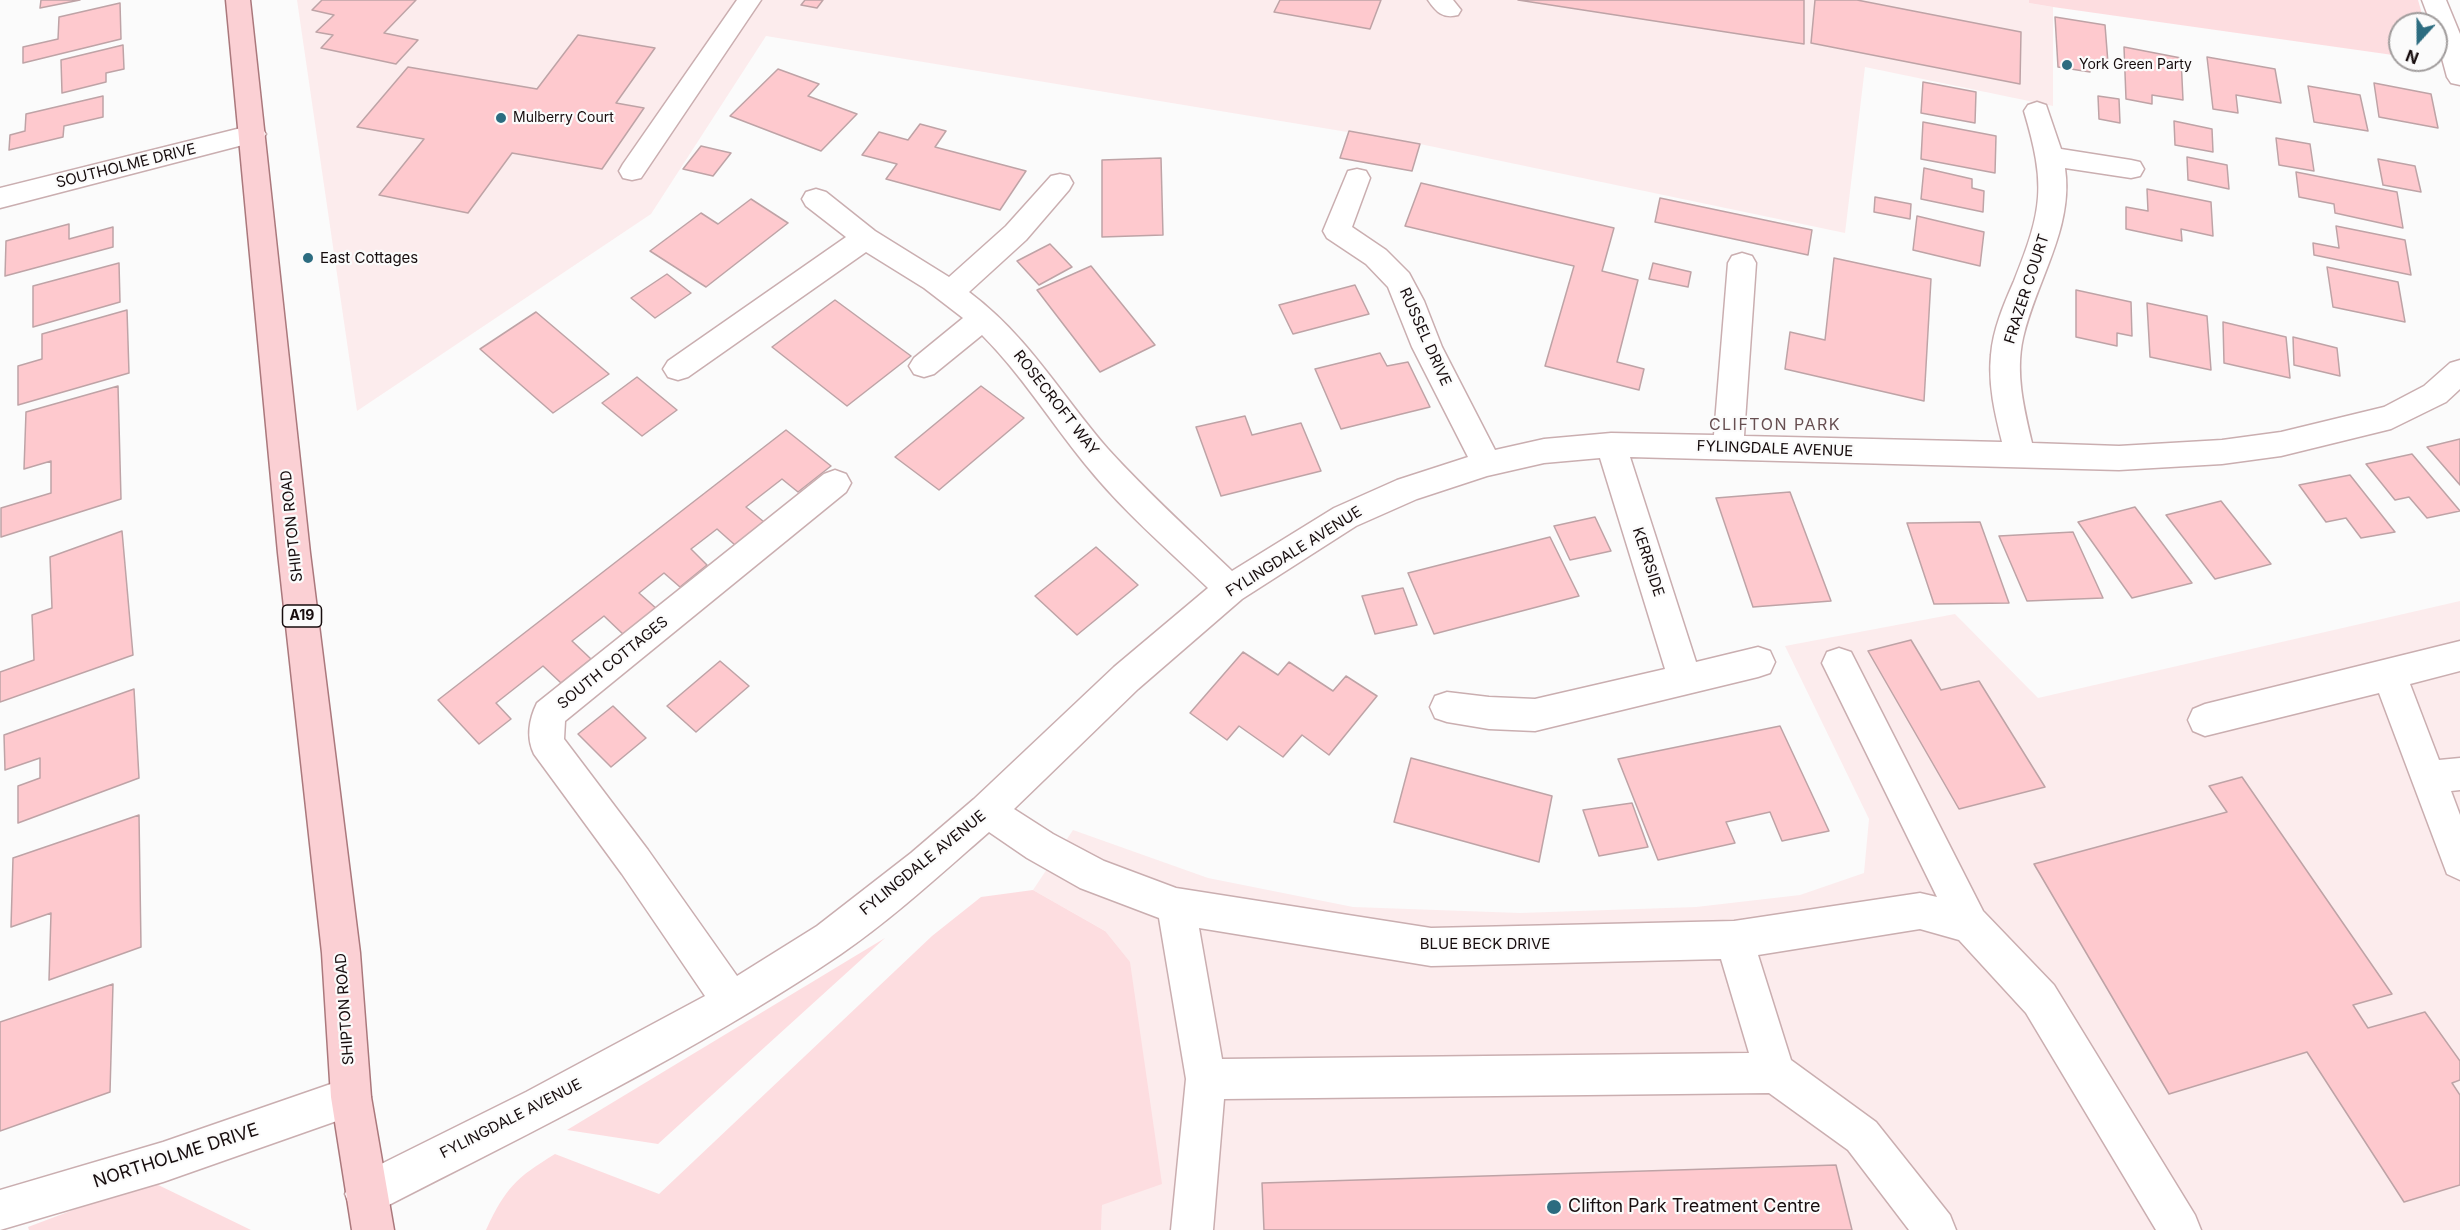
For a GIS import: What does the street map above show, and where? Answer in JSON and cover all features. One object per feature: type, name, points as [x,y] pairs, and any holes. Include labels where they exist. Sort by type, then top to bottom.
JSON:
[{"type":"main road","name":"SHIPTON ROAD","points":[[238,0],[294,553],[341,953],[351,1097],[369,1212]]},
{"type":"street","points":[[632,171],[749,0]]},
{"type":"street","points":[[2434,0],[2454,36],[2460,77]]},
{"type":"street","name":"FRAZER COURT","points":[[2020,456],[2005,388],[2007,340],[2046,231],[2053,195],[2050,157],[2037,111]]},
{"type":"street","name":"SOUTHOLME DRIVE","points":[[0,198],[253,134]]},
{"type":"street","points":[[2050,157],[2131,169]]},
{"type":"street","name":"RUSSEL DRIVE","points":[[1357,178],[1337,231],[1376,257],[1399,280],[1410,301],[1427,347],[1487,464]]},
{"type":"street","points":[[950,292],[1016,233],[1060,183]]},
{"type":"street","name":"ROSECROFT WAY","points":[[816,199],[865,238],[950,292],[982,318],[1011,346],[1097,458],[1154,517],[1230,589]]},
{"type":"street","points":[[678,369],[865,238]]},
{"type":"street","points":[[1728,448],[1742,263]]},
{"type":"street","points":[[924,366],[982,318]]},
{"type":"street","name":"FYLINGDALE AVENUE","points":[[369,1212],[540,1106],[732,1002],[830,939],[924,865],[987,811],[1125,678],[1230,589],[1344,517],[1408,489],[1487,464],[1544,451],[1611,446],[1671,445],[2119,458],[2222,452],[2281,444],[2391,417],[2435,394],[2460,371]]},
{"type":"street","name":"KERRSIDE","points":[[1611,446],[1685,679]]},
{"type":"street","name":"SOUTH COTTAGES","points":[[732,1002],[635,862],[546,743],[549,714],[835,483]]},
{"type":"street","points":[[2205,720],[2460,656]]},
{"type":"street","points":[[1447,707],[1489,713],[1535,715],[1758,662]]},
{"type":"street","points":[[1839,663],[1970,924],[2040,999],[2180,1230]]},
{"type":"street","points":[[2389,675],[2445,775],[2460,862]]},
{"type":"street","name":"BLUE BECK DRIVE","points":[[987,811],[1040,846],[1094,875],[1176,906],[1431,947],[1734,940],[1920,911],[1970,924]]},
{"type":"street","points":[[1176,906],[1206,1079],[1192,1230]]},
{"type":"street","points":[[1734,940],[1775,1073]]},
{"type":"street","points":[[1206,1079],[1775,1073],[1862,1136],[1935,1230]]},
{"type":"street","name":"NORTHOLME DRIVE","points":[[0,1211],[163,1162],[351,1097]]},
{"type":"shaded area","points":[[297,0],[2029,0],[2029,3],[2053,7],[2053,106],[1865,67],[1845,233],[1420,144],[766,36],[651,214],[357,411]]},
{"type":"shaded area","points":[[2029,0],[2418,0],[2422,12],[2388,12],[2388,54],[2029,3]]},
{"type":"shaded area","points":[[2460,601],[2460,1230],[1101,1230],[1105,931],[1033,890],[1073,830],[1208,878],[1353,907],[1520,913],[1696,907],[1800,895],[1864,873],[1869,819],[1785,646],[1955,614],[2038,698]]},
{"type":"shaded area","points":[[1033,890],[1105,931],[1130,962],[1162,1184],[1102,1205],[1101,1230],[486,1230],[506,1193],[513,1185],[555,1154],[659,1194],[932,936],[981,897]]},
{"type":"shaded area","points":[[885,938],[658,1144],[567,1130]]},
{"type":"shaded area","points":[[150,1181],[251,1230],[29,1230],[28,1227]]},
{"type":"building","points":[[41,0],[80,0],[40,8]]},
{"type":"building","points":[[322,0],[416,0],[384,33],[418,40],[396,64],[321,48],[333,35],[316,32],[334,15],[312,10]]},
{"type":"building","points":[[805,0],[823,0],[817,8],[801,5]]},
{"type":"building","points":[[1280,0],[1381,0],[1370,29],[1274,12]]},
{"type":"building","points":[[1518,0],[1804,0],[1804,44]]},
{"type":"building","points":[[1815,0],[1857,0],[2021,32],[2020,84],[1811,43]]},
{"type":"building","points":[[120,3],[121,39],[23,63],[23,47],[58,39],[59,17]]},
{"type":"building","points":[[2055,17],[2105,25],[2108,63],[2089,60],[2090,72],[2058,67]]},
{"type":"building","name":"Mulberry Court","points":[[578,35],[655,48],[616,103],[644,108],[602,169],[512,153],[468,213],[379,195],[424,139],[357,127],[408,67],[537,89]]},
{"type":"building","points":[[123,45],[124,69],[106,73],[106,82],[62,93],[61,60]]},
{"type":"building","points":[[2124,47],[2181,58],[2183,100],[2152,95],[2152,104],[2126,99]]},
{"type":"building","points":[[2207,57],[2275,69],[2281,103],[2236,95],[2238,113],[2213,109]]},
{"type":"building","points":[[778,69],[819,84],[808,96],[857,114],[821,151],[730,116]]},
{"type":"building","points":[[1923,82],[1976,92],[1975,123],[1921,113]]},
{"type":"building","points":[[2374,83],[2431,94],[2438,128],[2379,117]]},
{"type":"building","points":[[2308,86],[2360,95],[2368,131],[2314,122]]},
{"type":"building","points":[[103,96],[103,117],[64,126],[63,137],[9,150],[10,135],[25,131],[26,114]]},
{"type":"building","points":[[2098,96],[2119,99],[2120,123],[2099,119]]},
{"type":"building","points":[[2174,121],[2212,129],[2213,152],[2175,145]]},
{"type":"building","points":[[1923,122],[1996,136],[1995,173],[1921,159]]},
{"type":"building","points":[[920,124],[946,131],[935,147],[1026,171],[1000,210],[886,179],[897,164],[862,155],[879,132],[908,140]]},
{"type":"building","points":[[1349,131],[1420,144],[1412,171],[1340,158]]},
{"type":"building","points":[[2276,138],[2310,144],[2314,171],[2279,165]]},
{"type":"building","points":[[701,146],[731,153],[713,176],[683,169]]},
{"type":"building","points":[[2187,157],[2227,165],[2229,189],[2188,180]]},
{"type":"building","points":[[1161,158],[1163,235],[1102,237],[1102,160]]},
{"type":"building","points":[[2378,159],[2415,166],[2421,192],[2383,185]]},
{"type":"building","points":[[1924,168],[1972,179],[1972,188],[1984,191],[1983,212],[1921,199]]},
{"type":"building","points":[[2296,172],[2397,192],[2403,228],[2335,213],[2334,204],[2299,197]]},
{"type":"building","points":[[1421,183],[1614,228],[1602,271],[1638,280],[1617,362],[1644,369],[1639,390],[1545,366],[1574,266],[1405,226]]},
{"type":"building","points":[[2147,189],[2211,202],[2213,236],[2181,229],[2182,241],[2126,229],[2126,207],[2148,211]]},
{"type":"building","points":[[1875,197],[1911,204],[1910,219],[1874,212]]},
{"type":"building","points":[[1660,198],[1812,230],[1808,255],[1655,222]]},
{"type":"building","points":[[751,199],[788,223],[706,287],[650,251],[701,213],[718,224]]},
{"type":"building","points":[[1917,216],[1984,232],[1980,266],[1913,250]]},
{"type":"building","points":[[69,224],[69,239],[113,227],[113,247],[5,276],[6,241]]},
{"type":"building","points":[[2336,226],[2405,240],[2411,275],[2314,255],[2313,243],[2339,248]]},
{"type":"building","points":[[1050,244],[1072,267],[1039,285],[1017,261]]},
{"type":"building","points":[[1834,258],[1931,279],[1924,401],[1785,369],[1790,332],[1825,340]]},
{"type":"building","points":[[119,263],[120,302],[33,327],[33,286]]},
{"type":"building","points":[[1653,263],[1691,272],[1688,287],[1649,279]]},
{"type":"building","points":[[1091,266],[1155,345],[1100,372],[1037,290]]},
{"type":"building","points":[[2327,267],[2398,282],[2405,322],[2333,307]]},
{"type":"building","points":[[667,274],[691,293],[655,318],[631,298]]},
{"type":"building","points":[[1355,285],[1369,314],[1293,334],[1279,305]]},
{"type":"building","points":[[2076,290],[2131,302],[2132,336],[2117,333],[2117,346],[2076,337]]},
{"type":"building","points":[[835,300],[911,356],[847,406],[772,347]]},
{"type":"building","points":[[2147,303],[2207,316],[2211,370],[2150,357]]},
{"type":"building","points":[[127,310],[129,373],[18,405],[18,366],[42,359],[42,334]]},
{"type":"building","points":[[536,312],[609,374],[553,413],[480,349]]},
{"type":"building","points":[[2223,322],[2286,337],[2290,378],[2224,363]]},
{"type":"building","points":[[2293,337],[2337,348],[2340,376],[2294,365]]},
{"type":"building","points":[[1380,353],[1387,366],[1408,362],[1430,407],[1341,429],[1315,369]]},
{"type":"building","points":[[637,377],[677,410],[642,436],[602,403]]},
{"type":"building","points":[[118,386],[121,499],[1,537],[1,508],[51,493],[51,461],[24,469],[26,412]]},
{"type":"building","points":[[981,386],[1024,418],[939,490],[895,457]]},
{"type":"building","points":[[1245,416],[1252,435],[1301,423],[1321,471],[1221,496],[1196,427]]},
{"type":"building","points":[[786,430],[831,466],[798,492],[782,479],[746,507],[764,522],[735,545],[717,529],[691,549],[707,565],[680,587],[664,573],[639,593],[658,610],[625,636],[604,616],[572,641],[591,659],[561,683],[543,666],[496,703],[511,719],[479,744],[438,700]]},
{"type":"building","points":[[2460,439],[2460,485],[2427,447]]},
{"type":"building","points":[[2412,454],[2460,511],[2427,518],[2409,497],[2395,500],[2366,464]]},
{"type":"building","points":[[2350,475],[2395,532],[2361,538],[2346,518],[2326,522],[2299,485]]},
{"type":"building","points":[[1790,492],[1831,601],[1753,607],[1716,498]]},
{"type":"building","points":[[2221,501],[2271,564],[2215,579],[2166,515]]},
{"type":"building","points":[[2135,507],[2192,583],[2132,598],[2078,522]]},
{"type":"building","points":[[1595,517],[1611,551],[1570,560],[1554,526]]},
{"type":"building","points":[[1980,522],[2009,603],[1934,604],[1907,523]]},
{"type":"building","points":[[122,531],[133,655],[0,702],[0,672],[34,660],[32,615],[52,608],[50,557]]},
{"type":"building","points":[[2073,532],[2103,598],[2027,601],[1999,536]]},
{"type":"building","points":[[1550,537],[1579,596],[1434,634],[1408,573]]},
{"type":"building","points":[[1096,547],[1138,585],[1077,635],[1035,596]]},
{"type":"building","points":[[1403,588],[1417,625],[1375,634],[1362,596]]},
{"type":"building","points":[[1911,640],[1941,690],[1979,681],[2045,787],[1959,809],[1868,651]]},
{"type":"building","points":[[1243,652],[1278,675],[1289,662],[1333,691],[1346,676],[1377,696],[1329,755],[1302,735],[1283,757],[1239,726],[1227,740],[1190,713]]},
{"type":"building","points":[[720,661],[749,686],[696,732],[667,706]]},
{"type":"building","points":[[134,689],[139,778],[18,823],[18,786],[40,778],[40,758],[5,770],[4,735]]},
{"type":"building","points":[[613,706],[646,738],[611,767],[578,734]]},
{"type":"building","points":[[1780,726],[1829,831],[1782,841],[1770,812],[1726,822],[1735,843],[1658,860],[1618,759]]},
{"type":"building","points":[[1411,758],[1552,796],[1539,862],[1394,822]]},
{"type":"building","points":[[2242,777],[2392,994],[2353,1005],[2368,1028],[2425,1012],[2460,1061],[2460,1080],[2452,1083],[2460,1095],[2460,1185],[2404,1202],[2307,1052],[2169,1094],[2034,864],[2227,812],[2209,786]]},
{"type":"building","points":[[1632,803],[1648,847],[1599,856],[1583,810]]},
{"type":"building","points":[[139,815],[141,947],[49,980],[51,913],[11,927],[13,858]]},
{"type":"building","points":[[113,984],[110,1092],[0,1131],[0,1022]]},
{"type":"building","name":"Clifton Park Treatment Centre","points":[[1836,1165],[1852,1230],[1264,1230],[1262,1183]]},
{"type":"place","name":"York Green Party","points":[[2067,65]]},
{"type":"place","name":"Mulberry Court","points":[[501,118]]},
{"type":"place","name":"East Cottages","points":[[308,258]]},
{"type":"place","name":"Clifton Park Treatment Centre","points":[[1554,1207]]},
{"type":"district","name":"CLIFTON PARK","points":[[1775,425]]}]
